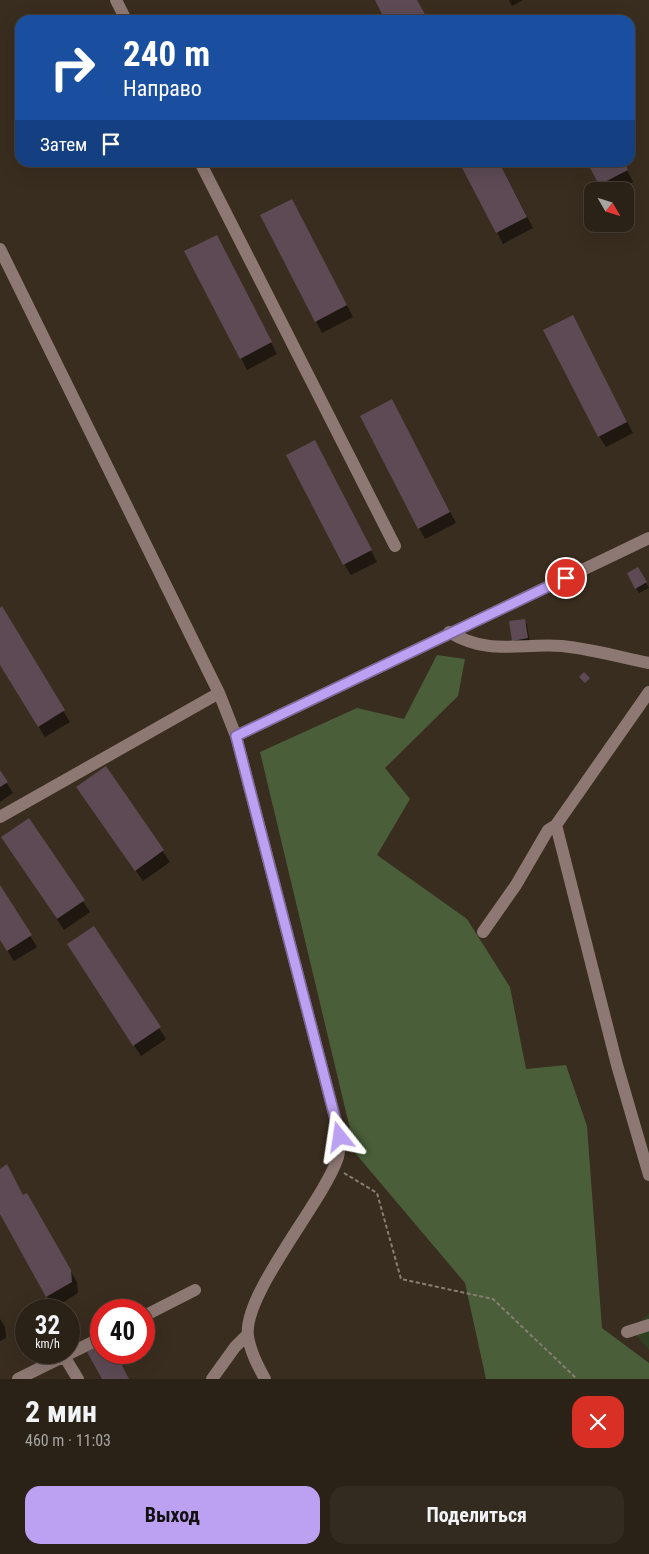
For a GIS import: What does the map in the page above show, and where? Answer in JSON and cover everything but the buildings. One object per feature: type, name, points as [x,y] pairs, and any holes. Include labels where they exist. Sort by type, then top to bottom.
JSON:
[{"type":"street","points":[[116,0],[124,15]]},
{"type":"street","points":[[203,167],[395,546]]},
{"type":"street","points":[[0,249],[219,693],[236,736],[340,1137],[338,1159],[257,1296],[247,1335],[235,1347],[212,1379]]},
{"type":"street","points":[[236,736],[649,538]]},
{"type":"street","points":[[450,632],[466,642],[484,647],[562,646],[649,662]]},
{"type":"street","points":[[483,932],[516,885],[548,830],[556,825],[649,692]]},
{"type":"street","points":[[0,817],[219,693]]},
{"type":"street","points":[[556,825],[617,1064],[649,1176]]},
{"type":"street","points":[[155,1310],[195,1290]]},
{"type":"street","points":[[627,1332],[649,1325]]},
{"type":"street","points":[[247,1335],[265,1379]]},
{"type":"street","points":[[18,1379],[48,1364]]},
{"type":"street","points":[[69,1364],[78,1379]]},
{"type":"path","points":[[333,1167],[378,1193],[400,1279],[493,1299],[577,1379]]},
{"type":"green space","points":[[437,655],[465,659],[458,696],[385,768],[410,799],[377,855],[467,919],[510,987],[526,1069],[566,1065],[587,1126],[602,1328],[649,1363],[649,1379],[486,1379],[465,1283],[356,1154],[260,752],[357,708],[404,719]]},
{"type":"green space","points":[[649,1313],[649,1350],[632,1330]]},
{"type":"route","points":[[340,1137],[236,736],[566,578]]}]
